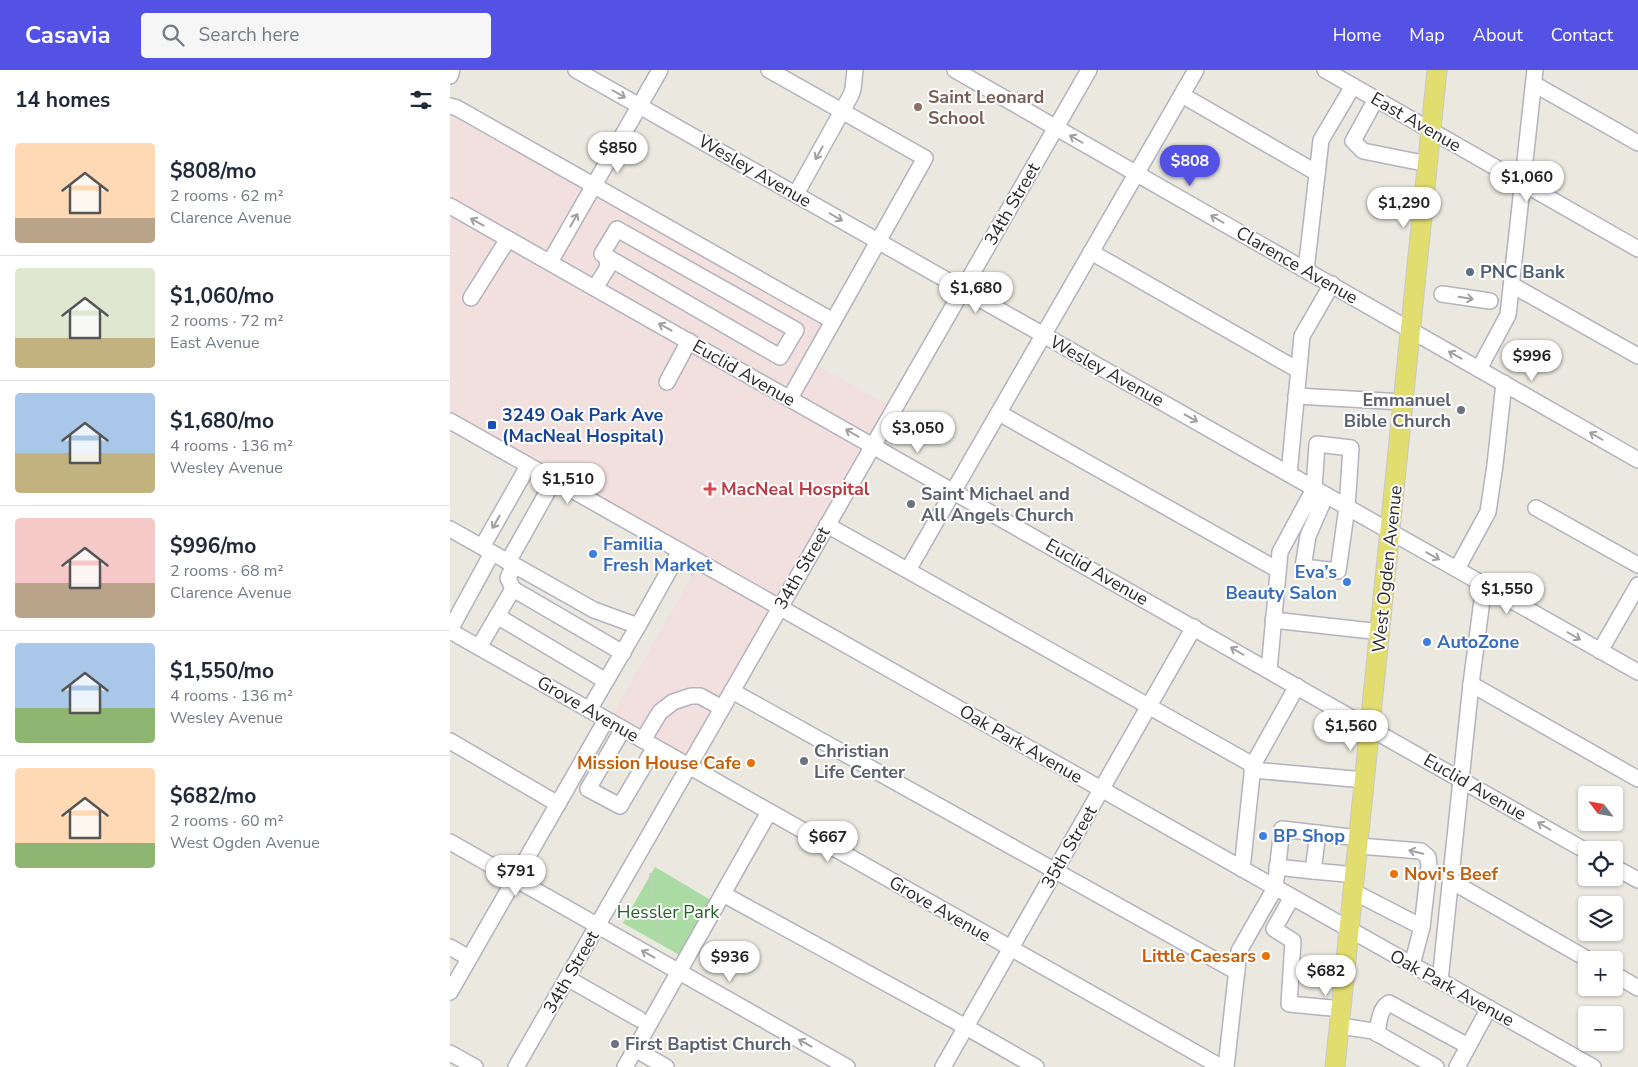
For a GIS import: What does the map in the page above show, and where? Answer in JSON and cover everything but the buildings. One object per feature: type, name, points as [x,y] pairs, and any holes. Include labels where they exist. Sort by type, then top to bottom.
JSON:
[{"type":"main road","name":"West Ogden Avenue","points":[[1336,1067],[1437,70]]},
{"type":"street","points":[[450,76],[452,70]]},
{"type":"street","name":"Wesley Avenue","points":[[576,70],[1638,672]]},
{"type":"street","points":[[550,262],[660,70]]},
{"type":"street","points":[[769,70],[925,158],[790,398]]},
{"type":"street","points":[[796,194],[853,89],[855,70]]},
{"type":"street","name":"Clarence Avenue","points":[[955,70],[974,75],[1056,127],[1638,460]]},
{"type":"street","name":"34th Street","points":[[516,1067],[1089,70]]},
{"type":"street","points":[[908,570],[1196,70]]},
{"type":"street","name":"East Avenue","points":[[1329,71],[1431,132],[1638,249]]},
{"type":"street","points":[[1479,369],[1508,315],[1534,77],[1638,143]]},
{"type":"street","points":[[1306,270],[1321,140],[1353,86]]},
{"type":"street","points":[[1182,95],[1317,173]]},
{"type":"street","points":[[1376,99],[1353,140],[1363,151],[1428,164]]},
{"type":"street","points":[[450,106],[457,108],[833,321]]},
{"type":"street","name":"Euclid Avenue","points":[[450,206],[1371,727],[1578,846]]},
{"type":"street","points":[[589,284],[608,267],[607,259],[602,254],[617,230],[796,330],[780,357],[607,259]]},
{"type":"street","points":[[471,298],[508,239]]},
{"type":"street","points":[[1091,252],[1298,370]]},
{"type":"street","points":[[1289,474],[1302,336],[1332,284]]},
{"type":"street","points":[[1512,285],[1638,356]]},
{"type":"street","points":[[1442,294],[1490,301]]},
{"type":"street","points":[[667,382],[689,341]]},
{"type":"street","points":[[1458,567],[1488,512],[1504,383]]},
{"type":"street","points":[[1296,396],[1404,402]]},
{"type":"street","points":[[999,413],[1278,570]]},
{"type":"street","name":"Oak Park Avenue","points":[[450,421],[1593,1067]]},
{"type":"street","points":[[1318,444],[1351,448],[1347,507],[1338,571],[1303,567],[1308,536],[1320,492],[1318,444]]},
{"type":"street","points":[[450,630],[528,466]]},
{"type":"street","points":[[554,480],[511,564],[508,578],[513,589],[622,653]]},
{"type":"street","points":[[1269,670],[1280,552],[1320,492]]},
{"type":"street","points":[[1536,508],[1638,565]]},
{"type":"street","points":[[827,525],[1149,706],[1252,767],[1365,780]]},
{"type":"street","points":[[450,529],[594,610],[638,626]]},
{"type":"street","points":[[589,710],[680,551]]},
{"type":"street","points":[[1440,981],[1484,585]]},
{"type":"street","points":[[1600,651],[1638,585]]},
{"type":"street","points":[[478,647],[513,589]]},
{"type":"street","points":[[496,616],[606,681]]},
{"type":"street","points":[[1274,620],[1381,632]]},
{"type":"street","name":"35th Street","points":[[943,1067],[1194,627]]},
{"type":"street","name":"Grove Avenue","points":[[450,630],[1010,949],[1222,1067]]},
{"type":"street","points":[[1472,684],[1638,779]]},
{"type":"street","points":[[1242,869],[1252,767],[1297,686]]},
{"type":"street","points":[[732,691],[1237,972]]},
{"type":"street","points":[[623,729],[588,789],[620,806],[649,744],[660,712],[673,702],[691,696],[700,696],[722,708]]},
{"type":"street","points":[[450,992],[606,720]]},
{"type":"street","points":[[450,741],[558,804]]},
{"type":"street","points":[[625,1067],[769,812]]},
{"type":"street","points":[[1226,1067],[1239,951],[1275,888],[1282,829],[1318,833],[1359,842],[1421,851],[1428,857],[1429,866],[1422,927],[1412,965]]},
{"type":"street","points":[[1313,871],[1318,833]]},
{"type":"street","points":[[450,842],[847,1067]]},
{"type":"street","points":[[1277,867],[1313,871],[1355,884],[1422,927]]},
{"type":"street","points":[[1623,871],[1638,880]]},
{"type":"street","points":[[1450,881],[1578,954]]},
{"type":"street","points":[[722,894],[1036,1067]]},
{"type":"street","points":[[1292,897],[1274,928],[1293,941],[1289,1004],[1341,1017],[1373,1031],[1436,1067]]},
{"type":"street","points":[[450,947],[469,958]]},
{"type":"street","points":[[567,978],[639,1019]]},
{"type":"street","points":[[1623,979],[1638,988]]},
{"type":"street","points":[[1377,1034],[1382,1010],[1389,1003],[1468,1046]]},
{"type":"street","points":[[1457,1067],[1489,1008]]},
{"type":"street","points":[[635,1049],[666,1067]]},
{"type":"street","points":[[450,1053],[475,1067]]},
{"type":"path","points":[[650,873],[653,909],[661,938],[660,947]]},
{"type":"shaded area","name":"MacNeal Hospital","points":[[450,108],[827,321],[806,359],[892,407],[688,763],[610,719],[698,565],[450,418]]},
{"type":"green space","name":"Hessler Park","points":[[655,867],[714,902],[683,957],[623,923]]},
{"type":"place","name":"Saint Leonard School","points":[[918,107]]},
{"type":"place","name":"PNC Bank","points":[[1470,272]]},
{"type":"place","name":"Emmanuel Bible Church","points":[[1461,410]]},
{"type":"place","name":"3249 Oak Park Ave (MacNeal Hospital)","points":[[492,425]]},
{"type":"place","name":"MacNeal Hospital","points":[[710,489]]},
{"type":"place","name":"Saint Michael and All Angels Church","points":[[911,504]]},
{"type":"place","name":"Familia Fresh Market","points":[[593,554]]},
{"type":"place","name":"Eva’s Beauty Salon","points":[[1347,582]]},
{"type":"place","name":"AutoZone","points":[[1427,642]]},
{"type":"place","name":"Christian Life Center","points":[[804,761]]},
{"type":"place","name":"Mission House Cafe","points":[[751,763]]},
{"type":"place","name":"BP Shop","points":[[1263,836]]},
{"type":"place","name":"Novi's Beef","points":[[1394,874]]},
{"type":"place","name":"Little Caesars","points":[[1266,956]]},
{"type":"place","name":"First Baptist Church","points":[[615,1044]]}]
